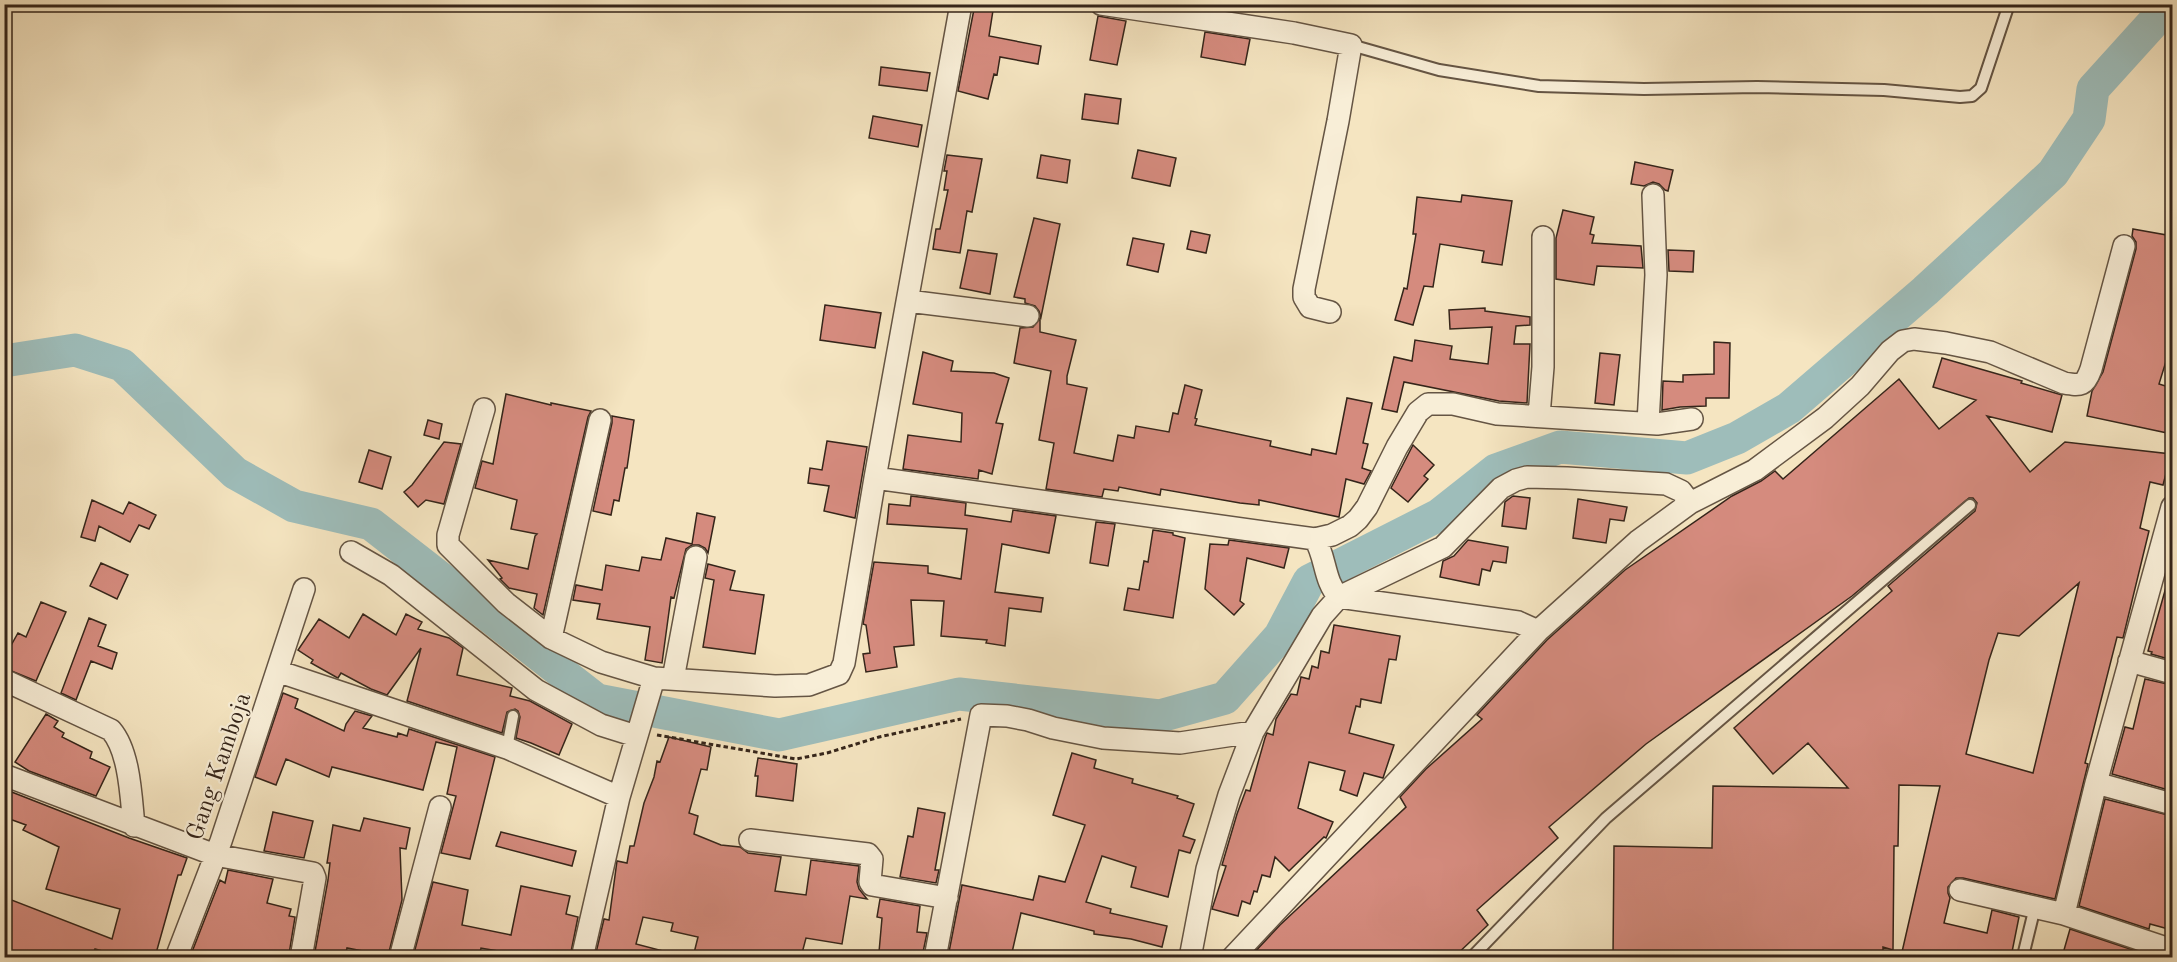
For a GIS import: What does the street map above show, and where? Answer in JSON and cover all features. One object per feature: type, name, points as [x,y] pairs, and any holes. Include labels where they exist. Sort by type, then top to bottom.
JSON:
[{"type":"street","points":[[484,409],[448,535],[448,544],[506,603],[551,638],[601,662],[659,682],[809,685],[839,674],[844,663],[875,478],[961,4]]},
{"type":"street","points":[[1101,4],[1294,33],[1351,45],[1304,290],[1304,297],[1310,307],[1330,312]]},
{"type":"street","points":[[1648,423],[1656,275],[1653,195]]},
{"type":"street","points":[[1539,416],[1543,367],[1543,237]]},
{"type":"street","points":[[1232,957],[1538,631],[1638,541],[1690,503],[1755,470],[1825,418],[1860,386],[1890,351],[1903,341],[1914,339],[1946,343],[1990,352],[2064,383],[2083,384],[2091,369],[2124,246]]},
{"type":"street","points":[[908,301],[1028,316]]},
{"type":"street","points":[[875,478],[1319,544],[1358,519],[1367,507],[1397,447],[1423,406],[1434,403],[1453,404],[1497,414],[1648,423],[1692,419]]},
{"type":"street","points":[[551,638],[600,420]]},
{"type":"street","points":[[1191,957],[1207,869],[1229,795],[1252,732],[1335,592],[1443,547],[1501,488],[1527,477],[1567,477],[1666,484],[1682,490],[1690,503]]},
{"type":"street","points":[[2064,914],[2129,662],[2169,535],[2172,507]]},
{"type":"street","points":[[1319,544],[1335,592]]},
{"type":"street","points":[[351,552],[391,575],[536,690],[601,724],[637,731]]},
{"type":"street","points":[[582,957],[619,796],[637,731],[659,682],[696,557]]},
{"type":"street","name":"Gang Kamboja","points":[[179,957],[304,589]]},
{"type":"street","points":[[1335,592],[1518,622],[1538,631]]},
{"type":"street","points":[[2129,662],[2172,673]]},
{"type":"street","points":[[277,671],[507,748],[619,796]]},
{"type":"street","points":[[4,680],[111,730],[127,771],[134,826]]},
{"type":"street","points":[[935,957],[981,715],[1029,720],[1053,728],[1103,738],[1180,743],[1252,732]]},
{"type":"street","points":[[4,775],[215,855],[310,871],[315,874],[301,957]]},
{"type":"street","points":[[2096,783],[2172,804]]},
{"type":"street","points":[[400,957],[440,807]]},
{"type":"street","points":[[750,840],[868,854],[872,859],[870,882],[872,885],[946,898]]},
{"type":"street","points":[[1960,890],[2064,914],[2159,951]]},
{"type":"lane","points":[[1351,45],[1439,70],[1539,86],[1884,90],[1960,97],[1972,96],[1981,88],[2009,4]]},
{"type":"lane","points":[[1471,957],[1606,818],[1970,506]]},
{"type":"lane","points":[[507,748],[513,716]]},
{"type":"lane","points":[[2023,956],[2035,907]]},
{"type":"path","points":[[637,731],[796,759],[819,755],[879,737],[981,715]]},
{"type":"building","points":[[975,4],[994,4],[989,36],[1041,46],[1038,64],[1000,57],[997,75],[994,74],[988,99],[958,91]]},
{"type":"building","points":[[1098,16],[1126,21],[1117,65],[1090,60]]},
{"type":"building","points":[[1205,32],[1250,39],[1245,65],[1201,57]]},
{"type":"building","points":[[881,67],[930,73],[927,91],[879,85]]},
{"type":"building","points":[[1085,94],[1121,99],[1118,124],[1082,119]]},
{"type":"building","points":[[873,116],[922,125],[918,147],[869,138]]},
{"type":"building","points":[[1138,150],[1176,158],[1170,186],[1132,178]]},
{"type":"building","points":[[947,155],[982,159],[972,212],[967,211],[960,253],[933,249],[936,229],[940,229],[948,190],[944,190]]},
{"type":"building","points":[[1041,155],[1070,160],[1067,183],[1037,178]]},
{"type":"building","points":[[1635,162],[1673,170],[1668,191],[1653,182],[1644,186],[1631,184]]},
{"type":"building","points":[[1462,195],[1512,201],[1502,265],[1482,262],[1484,251],[1440,244],[1433,287],[1424,286],[1413,325],[1395,320],[1404,288],[1407,289],[1416,234],[1413,234],[1417,197],[1461,202]]},
{"type":"building","points":[[1563,210],[1594,217],[1590,234],[1594,235],[1592,243],[1641,246],[1643,268],[1597,266],[1594,285],[1556,279],[1556,238]]},
{"type":"building","points":[[1034,218],[1060,224],[1041,317],[1035,306],[1025,303],[1025,299],[1014,297]]},
{"type":"building","points":[[2133,229],[2172,236],[2172,342],[2159,384],[2172,388],[2172,434],[2087,416],[2092,391],[2103,372],[2136,249],[2136,242],[2132,236]]},
{"type":"building","points":[[1191,231],[1210,235],[1206,253],[1187,249]]},
{"type":"building","points":[[1133,238],[1164,244],[1158,272],[1127,265]]},
{"type":"building","points":[[968,250],[997,254],[990,294],[960,288]]},
{"type":"building","points":[[1668,250],[1694,251],[1693,272],[1669,271]]},
{"type":"building","points":[[825,305],[881,313],[875,348],[820,340]]},
{"type":"building","points":[[1485,308],[1485,311],[1530,317],[1530,325],[1516,326],[1514,344],[1530,344],[1527,403],[1499,401],[1404,382],[1397,412],[1382,409],[1394,357],[1412,361],[1415,340],[1452,346],[1450,359],[1488,364],[1492,327],[1450,329],[1449,310]]},
{"type":"building","points":[[1040,318],[1040,332],[1076,340],[1067,384],[1087,388],[1074,453],[1113,461],[1118,435],[1134,438],[1136,426],[1169,432],[1173,413],[1178,414],[1185,385],[1202,390],[1195,425],[1271,441],[1270,446],[1311,455],[1312,449],[1336,454],[1347,398],[1372,403],[1363,443],[1368,444],[1362,468],[1371,471],[1364,484],[1346,479],[1339,517],[1259,500],[1259,505],[1240,503],[1161,489],[1160,495],[1119,487],[1118,491],[1104,489],[1102,497],[1046,489],[1054,443],[1039,440],[1051,371],[1014,363],[1020,328],[1033,327]]},
{"type":"building","points":[[1714,342],[1730,343],[1729,398],[1706,398],[1706,406],[1662,410],[1663,381],[1683,382],[1683,375],[1714,374]]},
{"type":"building","points":[[923,352],[953,361],[951,371],[994,373],[1009,378],[996,423],[1003,424],[992,474],[979,470],[978,479],[903,469],[908,435],[961,442],[962,413],[913,404]]},
{"type":"building","points":[[1600,353],[1620,355],[1614,405],[1595,403]]},
{"type":"building","points":[[1942,358],[2062,395],[2052,432],[1987,416],[2030,472],[2065,442],[2171,454],[2163,485],[2150,482],[2140,528],[2149,531],[2123,638],[2117,637],[2085,763],[2088,764],[2055,899],[1963,878],[1956,878],[1948,887],[1950,898],[1944,923],[1987,933],[1992,910],[2019,917],[2011,957],[1922,957],[1902,952],[1940,786],[1899,785],[1898,846],[1894,846],[1893,950],[1883,947],[1883,957],[1613,957],[1614,846],[1712,848],[1713,786],[1848,788],[1808,743],[1773,774],[1734,728],[1892,591],[1888,586],[1975,511],[1977,503],[1973,498],[1969,498],[1852,596],[1646,744],[1549,827],[1558,838],[1477,910],[1488,925],[1454,957],[1250,957],[1280,925],[1406,807],[1400,797],[1426,769],[1482,719],[1477,715],[1547,640],[1625,570],[1732,496],[1775,471],[1783,479],[1899,379],[1939,429],[1976,400],[1933,387]],"holes":[[[2079,583],[2033,773],[1966,754],[1998,633],[2019,636]]]},
{"type":"building","points":[[506,394],[551,405],[551,403],[591,411],[543,615],[534,608],[537,594],[509,588],[500,579],[502,578],[488,560],[528,569],[537,534],[511,529],[517,500],[475,488],[482,461],[493,464]]},
{"type":"building","points":[[612,416],[634,420],[627,468],[625,468],[619,501],[614,500],[611,515],[593,511]]},
{"type":"building","points":[[428,420],[442,424],[439,439],[424,435]]},
{"type":"building","points":[[827,441],[867,447],[855,518],[824,511],[829,486],[808,483],[810,468],[822,470]]},
{"type":"building","points":[[444,442],[461,444],[444,504],[426,500],[418,507],[404,492],[412,485]]},
{"type":"building","points":[[1413,445],[1434,465],[1424,476],[1428,479],[1408,502],[1391,488]]},
{"type":"building","points":[[369,450],[391,457],[382,489],[359,482]]},
{"type":"building","points":[[911,496],[966,503],[965,515],[1011,522],[1013,510],[1056,516],[1049,553],[1002,544],[995,592],[1043,598],[1041,612],[1009,608],[1005,646],[986,643],[987,640],[941,636],[944,601],[911,600],[914,645],[894,647],[897,667],[866,672],[863,654],[870,653],[866,625],[863,624],[874,562],[928,566],[928,573],[961,579],[967,529],[887,524],[889,504],[910,506]]},
{"type":"building","points":[[1513,496],[1530,498],[1526,529],[1502,526],[1505,502]]},
{"type":"building","points":[[1578,499],[1627,507],[1624,521],[1610,519],[1606,543],[1573,538]]},
{"type":"building","points":[[92,500],[123,514],[129,502],[156,515],[149,529],[139,525],[130,542],[99,526],[95,541],[81,537]]},
{"type":"building","points":[[697,513],[715,517],[708,553],[699,545],[692,545],[686,549],[674,598],[671,597],[662,663],[645,660],[650,627],[597,619],[600,604],[573,600],[576,585],[602,590],[606,565],[639,571],[642,557],[661,560],[666,538],[692,544]]},
{"type":"building","points":[[1096,522],[1115,524],[1108,566],[1090,563]]},
{"type":"building","points":[[1153,530],[1173,533],[1173,535],[1185,538],[1173,618],[1124,610],[1128,588],[1139,590],[1144,561],[1148,562]]},
{"type":"building","points":[[1229,540],[1289,548],[1284,568],[1247,558],[1240,601],[1244,604],[1234,615],[1205,589],[1210,544],[1228,545]]},
{"type":"building","points":[[1468,540],[1508,547],[1506,563],[1493,561],[1490,571],[1482,569],[1479,585],[1440,577],[1443,561],[1454,556]]},
{"type":"building","points":[[101,563],[128,575],[117,599],[90,586]]},
{"type":"building","points":[[708,564],[735,571],[730,590],[764,595],[755,654],[703,647],[714,580],[705,578]]},
{"type":"building","points":[[2168,580],[2172,580],[2172,660],[2148,651]]},
{"type":"building","points":[[41,602],[66,612],[36,681],[4,668],[4,658],[18,633],[26,637]]},
{"type":"building","points":[[363,614],[396,635],[406,614],[422,622],[418,629],[449,638],[463,648],[457,675],[512,688],[510,696],[530,701],[572,724],[559,755],[516,738],[520,717],[515,709],[507,712],[502,733],[407,701],[421,648],[387,695],[341,673],[338,678],[336,677],[311,663],[313,660],[298,650],[319,619],[349,638]]},
{"type":"building","points":[[89,618],[106,625],[98,646],[117,653],[112,669],[91,661],[76,700],[61,693]]},
{"type":"building","points":[[1334,625],[1400,636],[1396,660],[1389,659],[1381,703],[1361,699],[1360,707],[1356,706],[1349,733],[1394,745],[1383,778],[1364,773],[1357,796],[1340,790],[1345,771],[1309,762],[1298,808],[1333,822],[1326,838],[1324,837],[1289,871],[1275,857],[1270,877],[1262,875],[1257,892],[1254,891],[1250,904],[1242,901],[1238,916],[1212,909],[1226,866],[1222,865],[1237,814],[1246,790],[1250,791],[1267,733],[1273,735],[1276,719],[1291,694],[1297,695],[1301,677],[1309,679],[1312,666],[1318,668],[1321,651],[1329,653]]},
{"type":"building","points":[[2145,679],[2172,685],[2172,791],[2112,774],[2125,727],[2133,729]]},
{"type":"building","points":[[283,693],[298,699],[295,708],[344,731],[355,711],[372,716],[363,728],[397,737],[398,733],[407,736],[409,729],[495,757],[470,859],[441,853],[456,796],[447,794],[457,747],[436,742],[423,790],[332,767],[329,777],[286,759],[276,785],[255,777]]},
{"type":"building","points":[[46,714],[58,721],[54,727],[64,733],[62,737],[92,752],[90,758],[110,767],[96,796],[29,771],[15,762]]},
{"type":"building","points":[[669,737],[711,747],[707,770],[701,769],[689,813],[698,816],[694,834],[721,845],[740,847],[748,853],[781,857],[775,891],[806,895],[811,860],[859,866],[857,882],[859,889],[867,899],[850,896],[842,944],[806,938],[801,957],[693,957],[698,937],[671,931],[673,923],[643,917],[636,944],[667,952],[667,957],[595,957],[604,919],[609,920],[617,861],[627,863],[630,846],[634,846],[657,761],[660,762]]},
{"type":"building","points":[[1072,753],[1096,760],[1094,768],[1133,779],[1132,783],[1178,796],[1177,798],[1194,804],[1183,836],[1195,840],[1190,853],[1179,850],[1168,897],[1131,887],[1136,867],[1102,856],[1086,902],[1111,909],[1110,913],[1167,926],[1162,947],[1131,939],[1094,934],[1094,931],[1021,913],[1011,957],[948,957],[962,885],[1033,900],[1039,876],[1065,882],[1085,825],[1053,815]]},
{"type":"building","points":[[758,758],[797,764],[793,801],[756,796],[758,776],[755,776]]},
{"type":"building","points":[[4,789],[187,858],[181,875],[178,875],[155,957],[123,957],[95,949],[91,957],[4,957],[4,897],[112,939],[120,909],[46,889],[59,847],[23,830],[26,825],[4,817]]},
{"type":"building","points":[[2105,799],[2172,816],[2172,930],[2150,924],[2149,929],[2079,906]]},
{"type":"building","points":[[918,808],[945,813],[935,870],[939,870],[936,883],[900,877],[908,836],[913,837]]},
{"type":"building","points":[[273,812],[313,821],[304,858],[264,851]]},
{"type":"building","points":[[364,818],[410,828],[406,849],[400,848],[402,900],[388,956],[347,948],[345,957],[314,957],[328,880],[330,863],[327,863],[333,825],[360,831]]},
{"type":"building","points":[[501,832],[576,851],[572,866],[496,846]]},
{"type":"building","points":[[228,870],[273,879],[267,903],[291,909],[289,916],[295,917],[289,954],[279,953],[278,957],[269,957],[243,951],[240,957],[190,957],[220,880],[225,883]]},
{"type":"building","points":[[433,882],[468,890],[462,925],[511,935],[521,886],[570,896],[566,914],[578,917],[570,957],[532,957],[481,948],[479,957],[413,957]]},
{"type":"building","points":[[880,899],[920,906],[917,932],[927,933],[922,957],[879,952],[882,918],[877,917]]},
{"type":"building","points":[[2070,929],[2142,953],[2141,957],[2062,957]]},
{"type":"waterway","points":[[4,361],[75,350],[122,365],[235,473],[294,506],[371,524],[597,700],[779,735],[959,694],[1160,716],[1225,698],[1280,636],[1309,581],[1439,515],[1496,470],[1560,447],[1687,458],[1737,438],[1789,408],[1925,291],[2053,173],[2089,119],[2093,89],[2170,4]]}]
